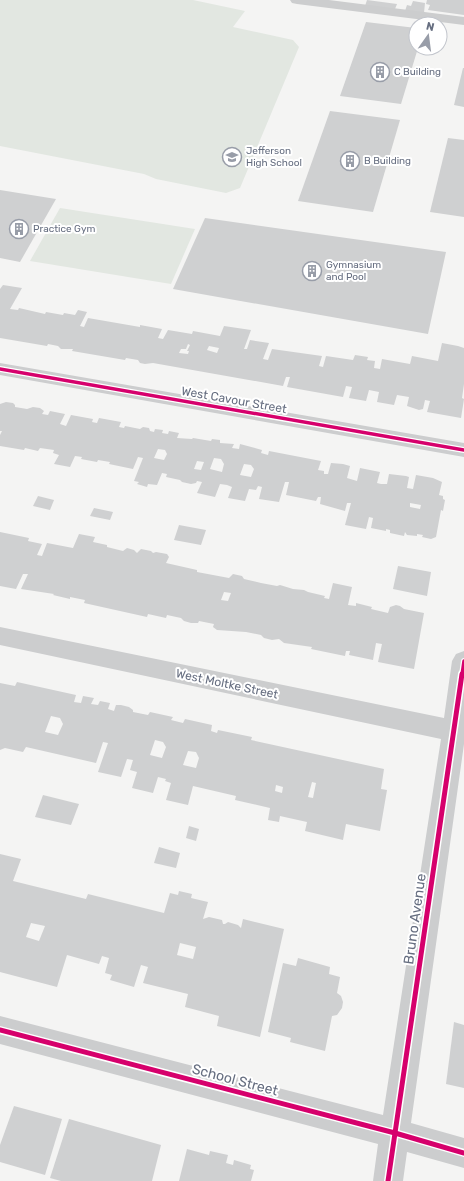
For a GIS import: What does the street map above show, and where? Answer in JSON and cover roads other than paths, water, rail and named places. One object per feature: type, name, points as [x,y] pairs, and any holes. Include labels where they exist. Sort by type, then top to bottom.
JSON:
[{"type":"street","points":[[297,0],[464,21]]},
{"type":"street","name":"West Cavour Street","points":[[0,369],[464,450]]},
{"type":"street","name":"West Moltke Street","points":[[0,636],[454,731]]},
{"type":"street","name":"Bruno Avenue","points":[[388,1181],[464,661]]},
{"type":"street","name":"School Street","points":[[0,1030],[394,1133],[464,1153]]},
{"type":"place","name":"C Building","points":[[380,72]]},
{"type":"place","name":"Jefferson High School","points":[[232,157]]},
{"type":"place","name":"B Building","points":[[350,161]]},
{"type":"place","name":"Practice Gym","points":[[19,229]]},
{"type":"place","name":"Gymnasium and Pool","points":[[312,271]]}]
